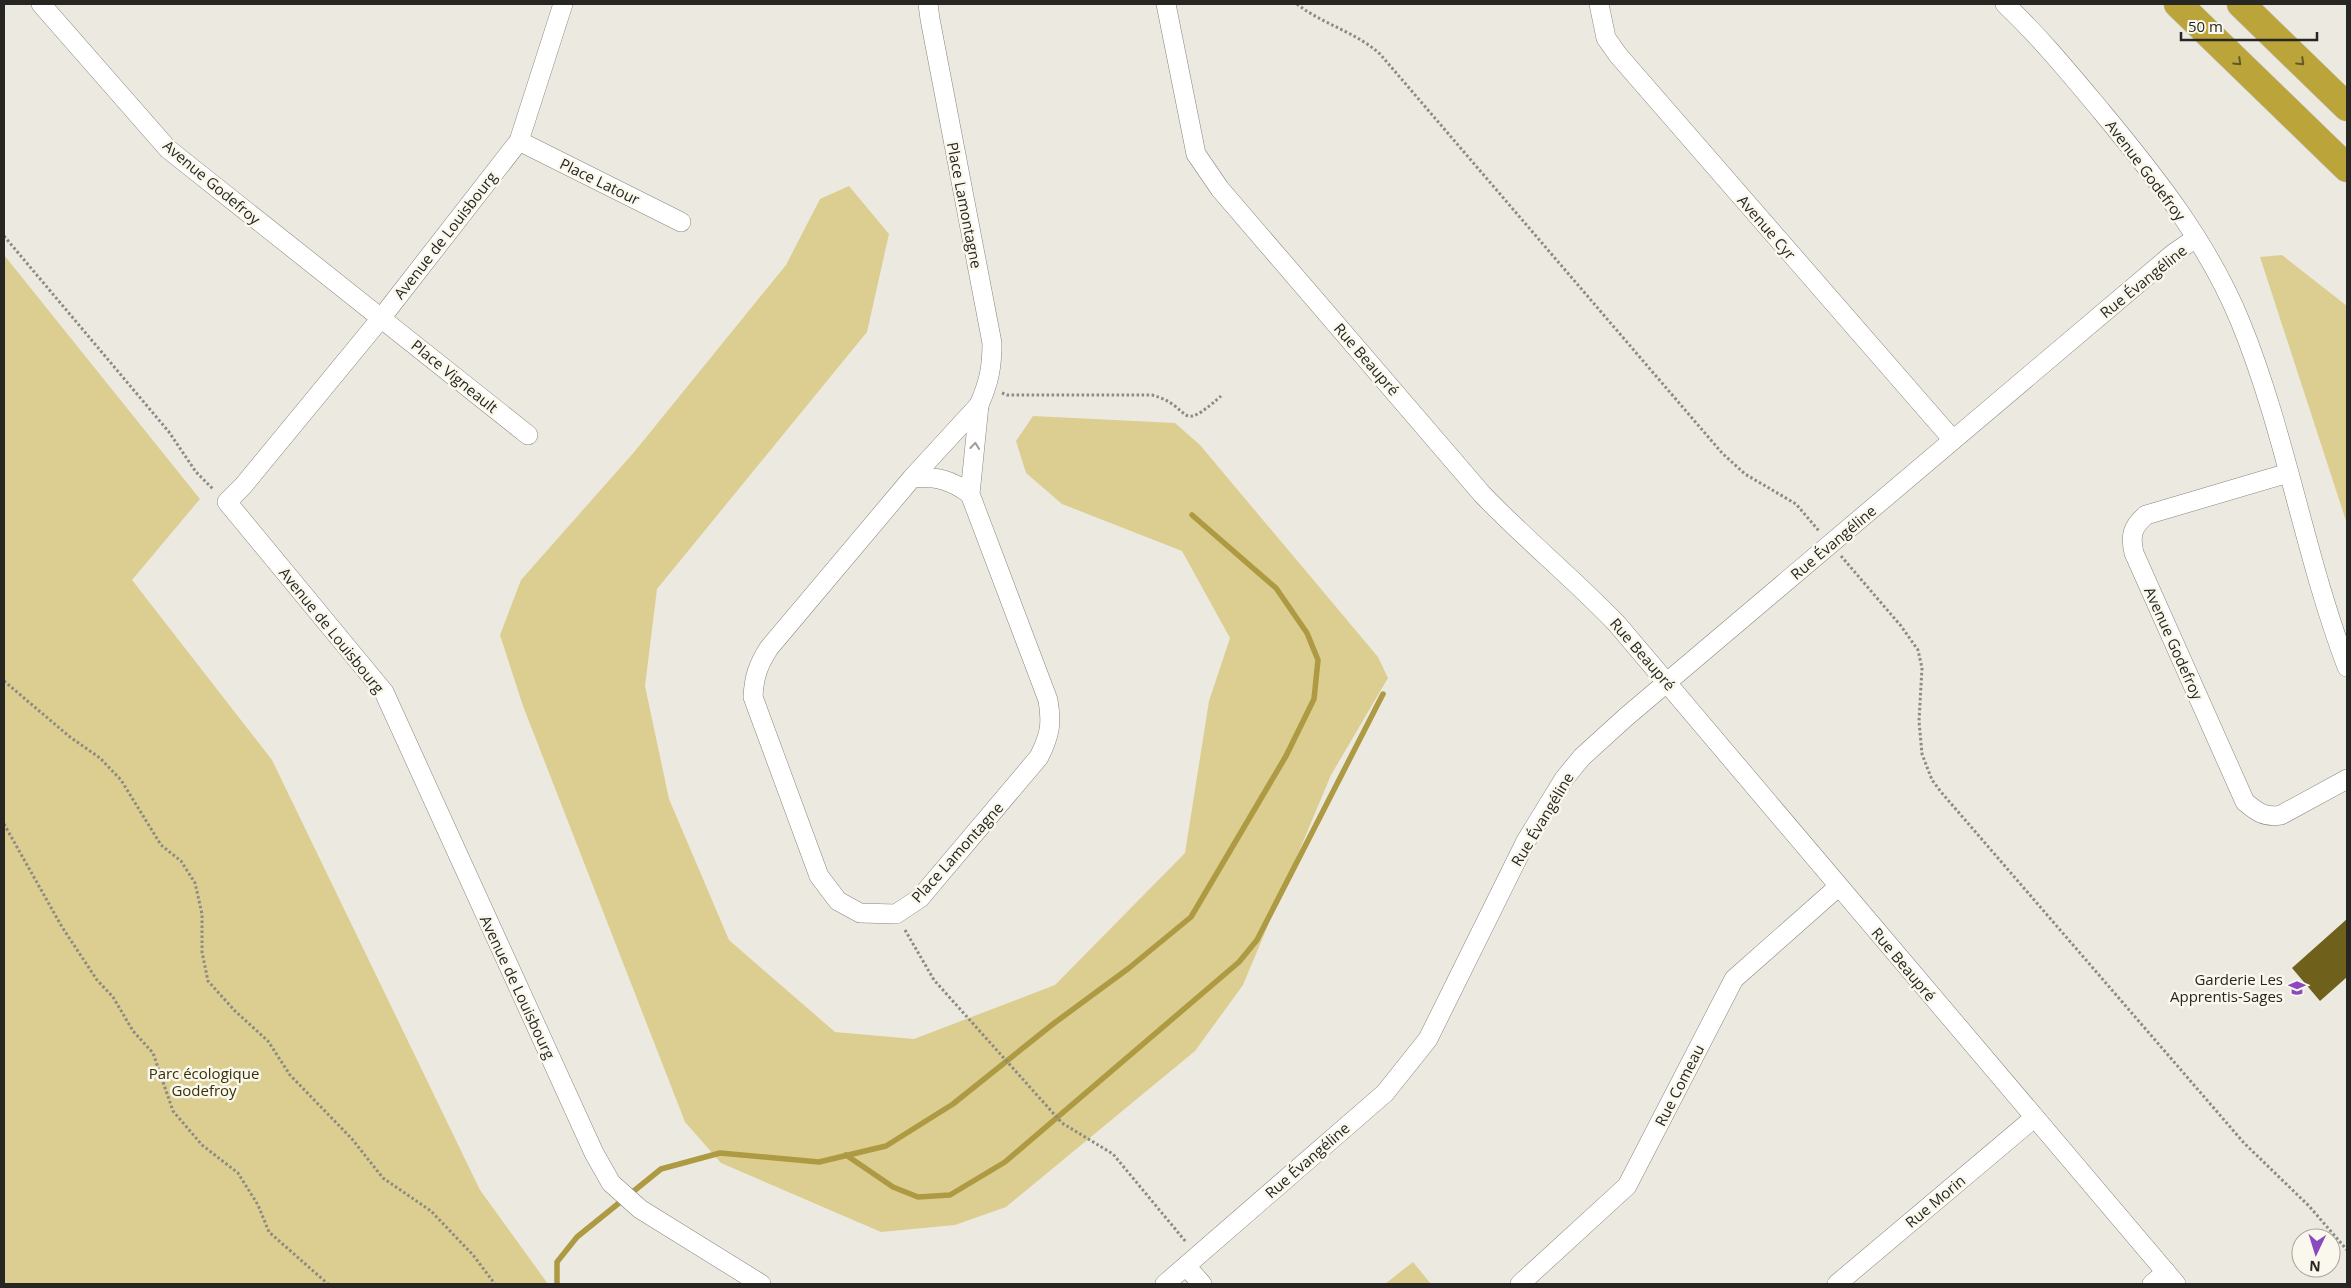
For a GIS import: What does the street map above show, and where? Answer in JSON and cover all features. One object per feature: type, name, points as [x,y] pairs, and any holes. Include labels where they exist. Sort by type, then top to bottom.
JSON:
[{"type":"highway","points":[[2178,4],[2347,168]]},
{"type":"highway","points":[[2240,4],[2347,107]]},
{"type":"street","name":"Avenue Godefroy","points":[[41,4],[168,148],[382,317]]},
{"type":"street","name":"Avenue de Louisbourg","points":[[563,4],[519,141],[382,317],[243,486],[227,502],[384,692],[594,1153],[611,1183],[640,1209],[761,1284]]},
{"type":"street","name":"Place Lamontagne","points":[[928,4],[992,343],[990,379],[979,405],[970,494],[1048,700],[1051,720],[1048,739],[1039,757],[920,898],[896,914],[860,913],[838,901],[819,876],[753,697],[754,678],[759,663],[769,648],[912,478],[979,405]]},
{"type":"street","name":"Rue Beaupré","points":[[1166,4],[1196,154],[1220,189],[1482,494],[1516,530],[1592,597],[1667,683],[2034,1118],[2165,1280]]},
{"type":"street","name":"Avenue Cyr","points":[[1599,4],[1606,38],[1618,55],[1953,440]]},
{"type":"street","name":"Avenue Godefroy","points":[[2005,4],[2045,45],[2125,139],[2163,188],[2221,280],[2240,322],[2265,391],[2322,596],[2347,667]]},
{"type":"street","name":"Place Latour","points":[[519,141],[681,222]]},
{"type":"street","name":"Rue Évangéline","points":[[1165,1284],[1385,1093],[1428,1039],[1526,842],[1564,779],[1582,757],[2174,253],[2196,238]]},
{"type":"street","name":"Place Vigneault","points":[[382,317],[528,435]]},
{"type":"street","name":"Avenue Godefroy","points":[[2288,473],[2146,515],[2135,525],[2131,539],[2134,553],[2245,802],[2256,812],[2269,817],[2281,815],[2347,779]]},
{"type":"street","points":[[912,478],[939,479],[955,483],[970,494]]},
{"type":"street","name":"Rue Comeau","points":[[1520,1284],[1627,1186],[1734,978],[1838,887]]},
{"type":"street","name":"Rue Morin","points":[[1836,1284],[2034,1118]]},
{"type":"street","points":[[1192,1261],[1202,1284]]},
{"type":"path","points":[[1297,4],[1322,20],[1370,45],[1380,54],[1722,452],[1745,474],[1796,504],[1817,529]]},
{"type":"path","points":[[4,236],[169,432],[205,482]]},
{"type":"path","points":[[1007,395],[1152,395],[1167,400],[1185,416],[1191,418],[1200,414],[1221,396]]},
{"type":"path","points":[[1844,560],[1902,626],[1918,650],[1922,668],[1919,721],[1922,754],[1932,780],[1940,792],[2249,1148],[2309,1206],[2347,1250]]},
{"type":"path","points":[[4,681],[70,737],[100,758],[121,780],[161,845],[181,860],[195,884],[202,914],[202,952],[208,981],[235,1011],[268,1041],[290,1075],[352,1140],[383,1178],[432,1211],[472,1255],[495,1284]]},
{"type":"path","points":[[4,824],[62,927],[97,980],[113,997],[133,1031],[153,1053],[173,1111],[202,1146],[238,1173],[258,1205],[269,1232],[328,1284]]},
{"type":"path","points":[[896,914],[934,980],[1062,1123],[1113,1154],[1192,1261]]},
{"type":"green space","points":[[849,186],[889,234],[867,332],[657,589],[645,686],[669,799],[729,940],[835,1032],[914,1039],[1055,985],[1185,853],[1209,701],[1230,638],[1182,551],[1062,504],[1026,473],[1016,441],[1033,416],[1175,423],[1200,445],[1378,657],[1388,678],[1331,775],[1243,985],[1195,1051],[1006,1207],[955,1225],[881,1232],[721,1163],[685,1122],[523,706],[500,635],[521,580],[635,451],[786,265],[820,199]]},
{"type":"green space","name":"Parc écologique Godefroy","points":[[4,255],[200,499],[132,580],[272,760],[480,1190],[548,1284],[4,1284]]},
{"type":"green space","points":[[2282,255],[2347,306],[2347,524],[2260,257]]},
{"type":"green space","points":[[1413,1262],[1431,1284],[1385,1284]]},
{"type":"building","points":[[2347,919],[2347,977],[2320,1001],[2292,968]]},
{"type":"waterway","points":[[557,1284],[557,1262],[577,1237],[661,1169],[720,1153],[819,1162],[886,1146],[953,1104],[1053,1024],[1129,968],[1191,917],[1286,756],[1314,699],[1318,660],[1307,633],[1276,588],[1192,515]]},
{"type":"waterway","points":[[846,1155],[893,1187],[918,1197],[950,1195],[1005,1162],[1239,962],[1257,940],[1383,694]]},
{"type":"place","name":"Garderie Les Apprentis-Sages","points":[[2297,988]]}]
